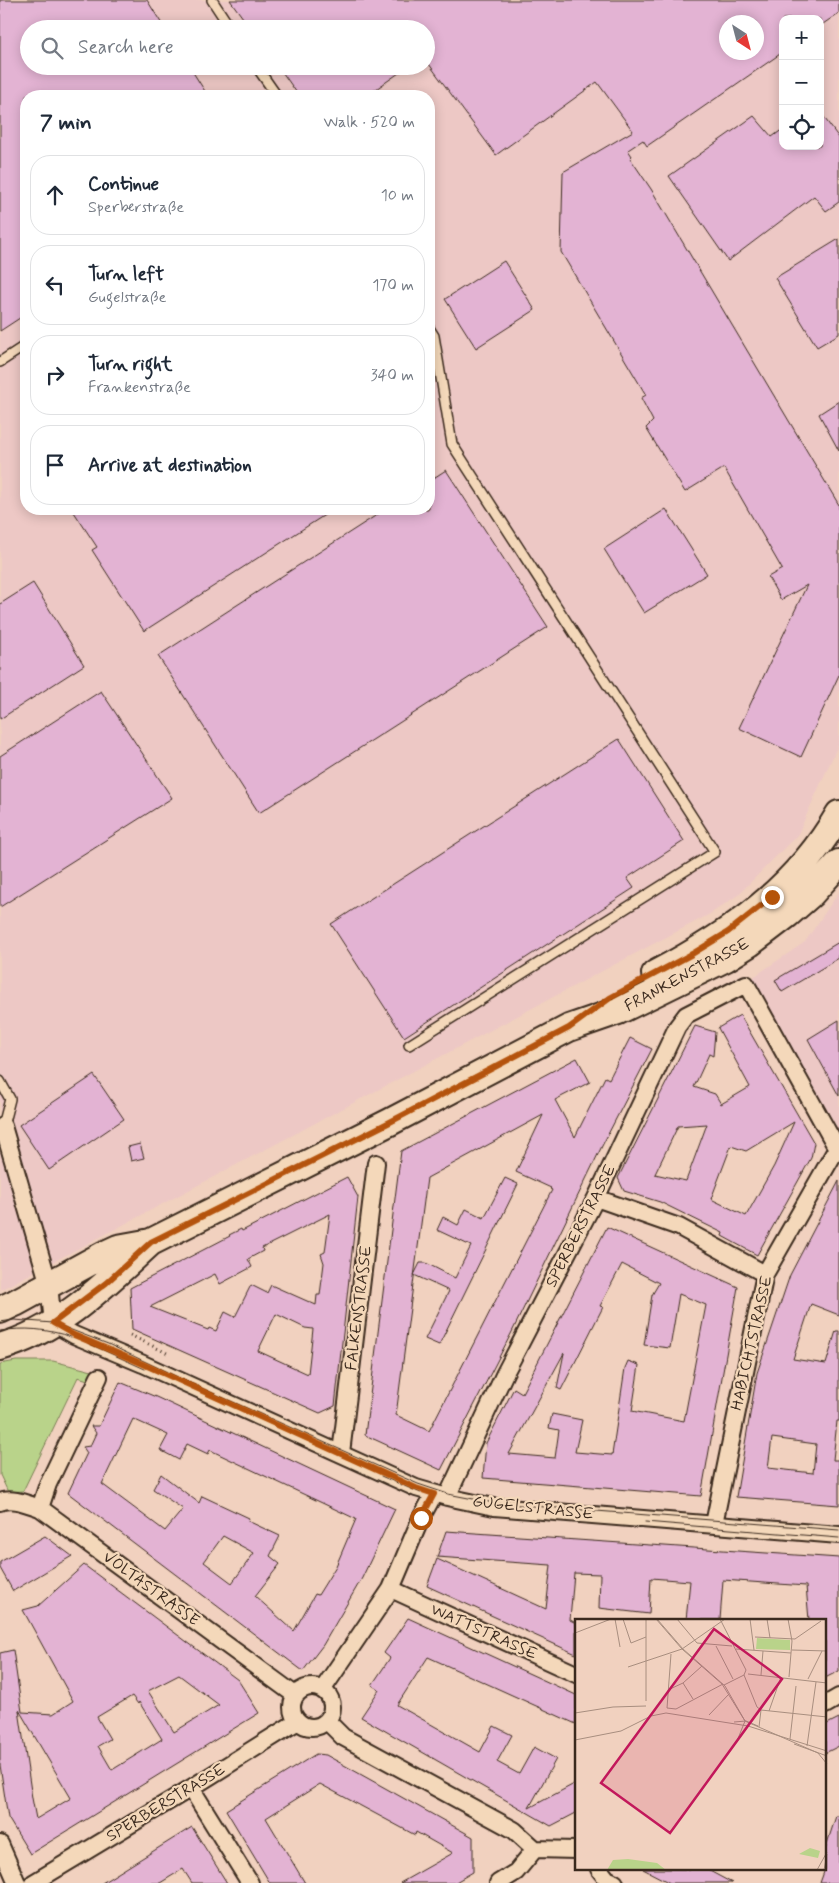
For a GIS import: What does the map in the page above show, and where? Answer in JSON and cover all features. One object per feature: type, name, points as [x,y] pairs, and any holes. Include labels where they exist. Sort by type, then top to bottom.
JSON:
[{"type":"main road","name":"FRANKENSTRASSE","points":[[0,1347],[22,1340],[53,1323],[106,1283],[151,1242],[390,1122],[569,1028],[610,998],[692,954],[728,932],[794,876],[839,814]]},
{"type":"main road","name":"FRANKENSTRASSE","points":[[569,1028],[618,1011],[738,950],[775,925],[799,905],[839,863]]},
{"type":"main road","name":"FRANKENSTRASSE","points":[[0,1310],[118,1248],[151,1242]]},
{"type":"street","name":"SPERBERSTRASSE","points":[[323,1689],[391,1590],[421,1518],[440,1495],[505,1373],[596,1198],[677,1028],[686,1015],[746,984],[838,1150]]},
{"type":"street","points":[[2,1126],[48,1284],[53,1323]]},
{"type":"street","name":"HABICHTSTRASSE","points":[[714,1524],[765,1274],[838,1150]]},
{"type":"street","name":"FALKENSTRASSE","points":[[341,1453],[376,1163]]},
{"type":"street","points":[[596,1198],[679,1227],[765,1274]]},
{"type":"street","name":"GUGELSTRASSE","points":[[53,1323],[74,1335],[143,1364],[416,1488],[440,1495],[494,1506],[839,1535]]},
{"type":"street","points":[[40,1508],[48,1484],[99,1377]]},
{"type":"street","name":"VOLTASTRASSE","points":[[0,1502],[17,1500],[40,1508],[295,1695]]},
{"type":"street","name":"WATTSTRASSE","points":[[391,1590],[575,1674]]},
{"type":"street","points":[[312,1686],[323,1689],[329,1694],[332,1701],[332,1710],[327,1721],[318,1726],[306,1726],[293,1715],[291,1706],[295,1695],[303,1688],[312,1686]]},
{"type":"street","points":[[826,1704],[839,1697]]},
{"type":"street","name":"SPERBERSTRASSE","points":[[33,1883],[192,1788],[298,1721]]},
{"type":"street","points":[[327,1721],[343,1738],[514,1830],[535,1848],[575,1850]]},
{"type":"street","points":[[192,1788],[250,1883]]},
{"type":"street","points":[[0,1844],[17,1883]]},
{"type":"street","points":[[498,1883],[516,1872],[535,1848]]},
{"type":"street","points":[[600,1870],[607,1879],[615,1883]]},
{"type":"lane","points":[[212,0],[225,20]]},
{"type":"lane","points":[[262,75],[273,90]]},
{"type":"lane","points":[[409,1045],[715,852],[452,444],[435,342]]},
{"type":"lane","points":[[0,362],[20,349]]},
{"type":"lane","points":[[0,1081],[10,1099],[2,1126]]},
{"type":"path","points":[[130,1336],[169,1354]]},
{"type":"shaded area","points":[[0,0],[839,0],[839,743],[798,834],[738,895],[710,914],[0,1290]]},
{"type":"shaded area","points":[[839,892],[839,1131],[752,978],[805,942]]},
{"type":"green space","points":[[16,1361],[53,1361],[92,1371],[88,1380],[78,1377],[23,1491],[8,1492],[0,1475],[0,1364]]},
{"type":"building","points":[[0,0],[147,0],[159,20],[20,20],[20,75],[195,75],[204,90],[20,90],[20,318],[0,331]]},
{"type":"building","points":[[230,0],[839,0],[839,13],[824,23],[824,15],[779,15],[779,55],[647,146],[643,140],[628,150],[632,156],[630,158],[651,189],[839,505],[839,675],[801,757],[739,728],[807,585],[781,600],[768,577],[782,569],[724,468],[685,492],[646,428],[653,421],[641,398],[646,395],[561,252],[563,172],[633,131],[597,82],[496,155],[435,72],[435,20],[244,20]]},
{"type":"building","points":[[284,75],[396,75],[375,90],[295,90]]},
{"type":"building","points":[[754,116],[772,137],[779,132],[779,150],[824,150],[824,117],[839,138],[839,202],[826,211],[814,196],[728,261],[669,176]]},
{"type":"building","points":[[839,239],[839,334],[817,347],[775,278]]},
{"type":"building","points":[[504,261],[535,310],[476,348],[445,299]]},
{"type":"building","points":[[839,401],[839,451],[819,414]]},
{"type":"building","points":[[446,470],[548,627],[259,813],[158,656],[377,515],[435,515],[435,477]]},
{"type":"building","points":[[666,509],[707,574],[644,613],[604,549]]},
{"type":"building","points":[[76,515],[325,515],[144,631],[92,550],[97,547]]},
{"type":"building","points":[[33,583],[84,665],[0,719],[0,604]]},
{"type":"building","points":[[101,691],[172,798],[0,907],[0,756]]},
{"type":"building","points":[[619,739],[684,841],[627,878],[634,888],[404,1037],[331,924]]},
{"type":"building","points":[[839,942],[839,958],[782,992],[775,980]]},
{"type":"building","points":[[740,1015],[814,1143],[811,1158],[757,1255],[722,1236],[723,1233],[660,1202],[624,1191],[618,1178],[695,1026],[715,1032],[713,1056],[709,1054],[694,1087],[715,1094],[721,1104],[750,1087],[718,1028]],"holes":[[[794,1122],[774,1166],[746,1216],[711,1199],[731,1146],[746,1151]],[[707,1124],[686,1181],[655,1174],[678,1126]]]},
{"type":"building","points":[[839,1020],[839,1096],[808,1039]]},
{"type":"building","points":[[630,1038],[652,1049],[602,1146],[513,1330],[441,1470],[365,1435],[401,1151],[577,1058],[590,1082],[555,1100],[575,1137],[605,1077],[609,1079]],"holes":[[[543,1115],[516,1172],[552,1190],[429,1431],[396,1415],[427,1178]]]},
{"type":"building","points":[[94,1075],[124,1119],[49,1170],[19,1125]]},
{"type":"building","points":[[140,1144],[144,1158],[131,1161],[128,1147]]},
{"type":"building","points":[[347,1177],[358,1197],[335,1406],[320,1413],[132,1329],[130,1288],[229,1235],[241,1229],[242,1231]],"holes":[[[330,1214],[325,1252],[321,1254],[324,1263],[320,1295],[317,1295],[316,1305],[271,1285],[267,1293],[251,1285],[235,1317],[225,1312],[216,1331],[209,1328],[208,1330],[150,1307],[215,1274],[220,1284],[252,1267],[248,1259],[263,1251],[262,1248]],[[276,1314],[305,1328],[313,1329],[308,1374],[258,1351]]]},
{"type":"building","points":[[505,1178],[518,1184],[439,1345],[425,1339],[449,1291],[414,1275],[420,1263],[426,1263],[455,1278],[471,1246],[437,1230],[443,1217],[458,1225],[466,1209],[484,1218]]},
{"type":"building","points":[[839,1181],[839,1315],[811,1304],[793,1359],[826,1364],[836,1331],[839,1331],[839,1421],[837,1421],[833,1460],[839,1460],[839,1505],[736,1497],[757,1373],[790,1275]],"holes":[[[772,1438],[816,1444],[813,1473],[768,1468]]]},
{"type":"building","points":[[607,1227],[738,1287],[701,1496],[483,1478],[486,1443],[514,1388],[522,1393]],"holes":[[[622,1264],[659,1283],[652,1295],[644,1345],[670,1348],[679,1294],[706,1305],[684,1421],[632,1411],[639,1365],[628,1361],[625,1368],[612,1455],[575,1452],[582,1420],[552,1414],[549,1428],[559,1430],[555,1458],[509,1454],[564,1353],[557,1388],[561,1390],[603,1307],[600,1306]]]},
{"type":"building","points":[[120,1382],[395,1509],[362,1578],[323,1645],[303,1671],[68,1493],[87,1453],[83,1447],[90,1446],[96,1433],[91,1426],[99,1426]],"holes":[[[133,1419],[168,1435],[160,1450],[179,1460],[187,1444],[208,1454],[210,1450],[356,1519],[336,1566],[318,1595],[315,1594],[294,1631],[255,1596],[280,1564],[270,1556],[280,1536],[248,1521],[249,1518],[202,1496],[199,1503],[161,1474],[153,1489],[183,1509],[165,1531],[102,1484]],[[223,1536],[254,1553],[232,1583],[204,1562]]]},
{"type":"building","points":[[446,1531],[839,1558],[839,1671],[826,1678],[826,1619],[809,1619],[806,1586],[723,1580],[720,1619],[686,1619],[690,1581],[651,1578],[649,1614],[599,1608],[600,1574],[574,1573],[570,1620],[575,1622],[575,1654],[427,1586],[437,1559],[546,1609],[551,1565],[437,1557]]},
{"type":"building","points":[[45,1536],[72,1556],[13,1591],[0,1568],[0,1562]]},
{"type":"building","points":[[84,1565],[238,1680],[259,1713],[30,1854],[8,1818],[0,1765],[0,1653],[13,1650],[22,1712],[53,1714],[73,1701],[23,1610],[38,1606]],"holes":[[[179,1675],[219,1705],[174,1732],[148,1691]],[[132,1696],[138,1704],[139,1702],[162,1739],[112,1770],[98,1746],[110,1739],[97,1717]],[[19,1710],[71,1798],[36,1819]]]},
{"type":"building","points":[[408,1618],[575,1695],[575,1724],[428,1657],[397,1705],[480,1752],[494,1726],[512,1735],[497,1762],[519,1774],[534,1747],[556,1759],[529,1808],[575,1784],[575,1814],[551,1826],[361,1717],[379,1690],[372,1685],[390,1658],[384,1653]]},
{"type":"building","points":[[839,1718],[839,1746],[826,1752],[826,1724]]},
{"type":"building","points":[[316,1754],[326,1755],[473,1837],[473,1872],[454,1883],[400,1883],[453,1853],[416,1832],[415,1835],[320,1784],[266,1818],[305,1883],[270,1883],[226,1810]]},
{"type":"building","points":[[836,1816],[839,1816],[839,1883],[820,1883],[826,1870],[826,1847]]},
{"type":"building","points":[[192,1827],[227,1883],[192,1883],[183,1869],[160,1883],[102,1883]]},
{"type":"building","points":[[645,1870],[708,1870],[732,1883],[670,1883]]},
{"type":"tram line","points":[[0,1322],[14,1320],[53,1323],[108,1344],[190,1383],[418,1484],[448,1494],[494,1503],[839,1530]]},
{"type":"tram line","points":[[0,1331],[36,1330],[54,1332],[71,1337]]},
{"type":"tram line","points":[[88,1343],[145,1369]]},
{"type":"tram line","points":[[381,1476],[421,1493]]},
{"type":"tram line","points":[[645,1522],[839,1538]]},
{"type":"route","points":[[421,1518],[434,1494],[416,1488],[143,1364],[74,1335],[53,1323],[106,1283],[151,1242],[390,1122],[569,1028],[610,998],[692,954],[728,932],[772,897]]}]
